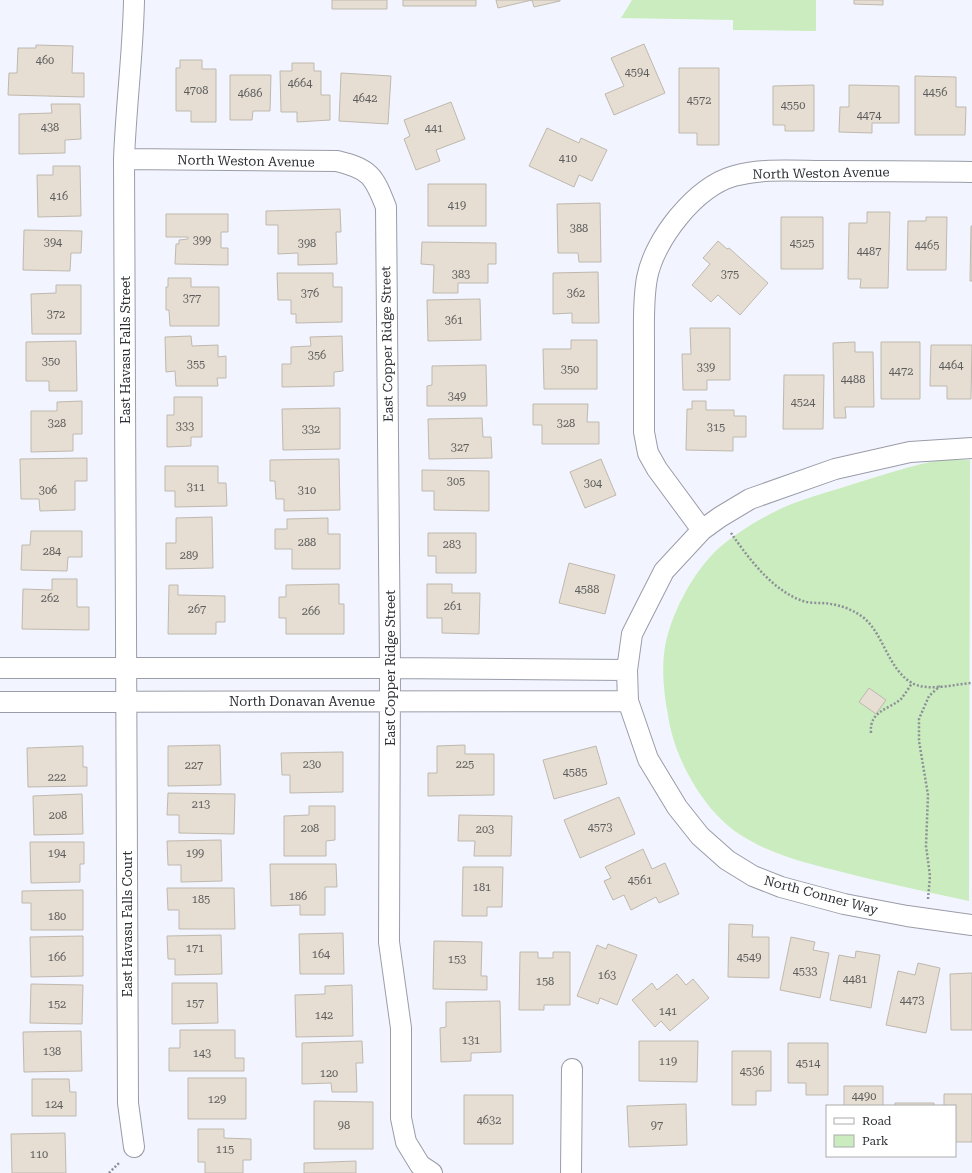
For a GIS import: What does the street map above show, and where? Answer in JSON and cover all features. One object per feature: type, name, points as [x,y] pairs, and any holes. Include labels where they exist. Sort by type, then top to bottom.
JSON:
[{"type":"street","name":"East Havasu Falls Street","points":[[126,701],[124,159],[134,0]]},
{"type":"street","name":"North Weston Avenue","points":[[124,159],[337,161],[366,171]]},
{"type":"street","name":"East Copper Ridge Street","points":[[366,171],[378,188],[386,207],[390,668],[389,942],[401,1028],[401,1118],[406,1142],[426,1169]]},
{"type":"street","name":"North Weston Avenue","points":[[702,530],[657,469],[648,453],[644,432],[644,300],[647,277],[661,240],[682,212],[715,186],[732,176],[752,173],[972,172]]},
{"type":"street","name":"North Conner Way","points":[[972,448],[910,452],[835,469],[750,499],[720,517],[702,530],[664,570],[632,634],[627,670],[628,701],[648,759],[677,807],[700,836],[727,860],[753,876],[781,887],[844,904],[924,919],[972,925]]},
{"type":"street","points":[[0,668],[390,668],[627,670]]},
{"type":"street","name":"East Havasu Falls Court","points":[[126,701],[128,1103],[134,1147]]},
{"type":"street","name":"North Donavan Avenue","points":[[0,702],[628,701]]},
{"type":"street","points":[[570,1173],[572,1069]]},
{"type":"path","points":[[720,517],[740,547],[756,565],[787,593],[805,602],[829,603],[852,609],[872,625],[893,663],[904,677],[912,683],[920,686],[941,686],[972,683]]},
{"type":"path","points":[[871,732],[871,725],[879,711],[901,698],[912,683]]},
{"type":"path","points":[[924,919],[929,896],[930,876],[926,846],[928,795],[919,741],[918,719],[929,696],[941,686]]},
{"type":"green space","points":[[632,0],[816,0],[816,31],[733,30],[733,20],[621,18]]},
{"type":"green space","points":[[945,459],[970,460],[969,901],[809,864],[761,847],[739,834],[726,824],[714,811],[692,782],[671,731],[665,700],[663,677],[663,662],[666,640],[676,611],[691,582],[700,569],[725,543],[779,509],[818,495],[896,471]]},
{"type":"building","points":[[332,0],[387,0],[387,9],[332,9]]},
{"type":"building","points":[[403,0],[476,0],[476,6],[403,6]]},
{"type":"building","points":[[496,0],[532,0],[498,8]]},
{"type":"building","points":[[532,0],[560,0],[560,1],[534,7]]},
{"type":"building","points":[[854,0],[883,0],[883,5],[854,4]]},
{"type":"building","points":[[644,44],[665,93],[614,115],[605,94],[624,86],[611,58]]},
{"type":"building","points":[[36,45],[73,46],[72,73],[84,73],[84,97],[8,95],[9,73],[17,73],[18,48],[36,48]]},
{"type":"building","points":[[180,60],[202,60],[202,69],[216,69],[216,122],[191,122],[191,111],[176,111],[176,68],[180,68]]},
{"type":"building","points":[[292,63],[314,63],[314,71],[321,71],[321,95],[330,95],[330,120],[297,122],[297,112],[281,112],[280,71],[292,71]]},
{"type":"building","points":[[679,68],[719,68],[719,145],[697,145],[697,133],[679,133]]},
{"type":"building","points":[[341,73],[391,76],[388,124],[339,121]]},
{"type":"building","points":[[230,75],[271,75],[270,111],[253,111],[252,120],[230,120]]},
{"type":"building","points":[[915,76],[956,77],[956,107],[966,107],[965,135],[915,135]]},
{"type":"building","points":[[814,85],[814,131],[785,131],[785,125],[773,125],[773,86]]},
{"type":"building","points":[[849,85],[899,86],[899,123],[872,123],[872,133],[839,132],[840,107],[849,107]]},
{"type":"building","points":[[451,102],[465,139],[436,150],[440,161],[416,170],[404,139],[410,136],[404,120]]},
{"type":"building","points":[[51,104],[80,104],[81,139],[65,140],[65,153],[19,154],[19,114],[52,113]]},
{"type":"building","points":[[547,128],[579,143],[581,138],[607,150],[592,181],[579,175],[574,187],[529,166]]},
{"type":"building","points":[[53,166],[80,166],[81,216],[38,217],[37,175],[53,175]]},
{"type":"building","points":[[428,184],[486,184],[486,226],[428,226]]},
{"type":"building","points":[[600,203],[601,262],[579,262],[578,253],[558,253],[557,204]]},
{"type":"building","points":[[340,209],[341,232],[336,232],[337,264],[298,265],[298,253],[278,254],[278,225],[266,225],[266,211]]},
{"type":"building","points":[[867,212],[890,212],[888,288],[860,288],[861,279],[848,279],[849,223],[867,223]]},
{"type":"building","points":[[166,214],[228,214],[228,232],[221,232],[221,248],[228,248],[228,265],[175,264],[176,244],[179,244],[179,240],[188,239],[188,237],[166,237]]},
{"type":"building","points":[[781,217],[823,217],[823,269],[781,269]]},
{"type":"building","points":[[926,217],[947,217],[946,270],[907,270],[908,221],[926,221]]},
{"type":"building","points":[[971,226],[972,281],[970,281]]},
{"type":"building","points":[[24,230],[82,231],[81,253],[71,253],[70,271],[23,270]]},
{"type":"building","points":[[718,241],[727,249],[729,248],[768,283],[740,315],[718,295],[711,302],[692,285],[710,264],[703,258]]},
{"type":"building","points":[[422,242],[496,243],[496,264],[488,264],[488,283],[458,283],[458,293],[433,293],[434,265],[421,264]]},
{"type":"building","points":[[598,272],[599,323],[572,323],[572,313],[553,314],[553,273]]},
{"type":"building","points":[[277,273],[333,273],[333,287],[342,287],[342,322],[296,323],[296,314],[291,314],[291,300],[278,300]]},
{"type":"building","points":[[168,278],[191,278],[191,287],[219,287],[219,326],[170,326],[169,310],[166,310],[166,287],[168,287]]},
{"type":"building","points":[[56,285],[81,285],[81,334],[32,334],[31,294],[56,293]]},
{"type":"building","points":[[480,299],[481,340],[428,341],[427,300]]},
{"type":"building","points":[[690,328],[730,328],[730,380],[707,380],[707,390],[683,390],[682,354],[691,354]]},
{"type":"building","points":[[191,336],[192,346],[218,345],[218,357],[226,356],[226,378],[217,378],[218,386],[176,386],[175,371],[166,372],[165,337]]},
{"type":"building","points":[[342,336],[343,371],[334,372],[334,386],[282,387],[282,364],[291,364],[291,347],[311,346],[310,337]]},
{"type":"building","points":[[571,340],[597,340],[597,389],[544,389],[543,349],[571,349]]},
{"type":"building","points":[[76,341],[77,391],[49,391],[49,381],[26,381],[26,342]]},
{"type":"building","points":[[855,342],[855,352],[873,352],[874,407],[845,407],[846,418],[834,418],[833,343]]},
{"type":"building","points":[[881,342],[920,342],[920,399],[881,399]]},
{"type":"building","points":[[931,345],[972,345],[971,399],[947,399],[947,386],[930,386]]},
{"type":"building","points":[[486,365],[487,406],[427,406],[427,386],[432,385],[432,366]]},
{"type":"building","points":[[784,375],[824,375],[823,429],[783,429]]},
{"type":"building","points":[[174,397],[202,397],[202,437],[191,437],[191,446],[167,447],[167,415],[174,415]]},
{"type":"building","points":[[82,401],[82,434],[73,434],[73,451],[31,452],[31,411],[57,411],[57,402]]},
{"type":"building","points":[[692,401],[706,401],[706,410],[734,410],[734,416],[746,416],[746,437],[733,437],[733,451],[686,450],[687,409],[692,409]]},
{"type":"building","points":[[533,404],[588,404],[587,422],[599,422],[599,444],[542,444],[542,425],[533,425]]},
{"type":"building","points":[[340,408],[340,449],[283,450],[282,409]]},
{"type":"building","points":[[482,418],[483,437],[491,437],[492,458],[429,459],[428,419]]},
{"type":"building","points":[[87,458],[87,481],[75,481],[75,510],[40,511],[39,499],[21,499],[20,459]]},
{"type":"building","points":[[339,459],[340,510],[284,511],[284,499],[276,499],[275,481],[270,481],[270,460]]},
{"type":"building","points":[[601,459],[616,495],[585,508],[570,472]]},
{"type":"building","points":[[165,466],[218,466],[218,483],[226,483],[227,506],[175,507],[175,491],[165,491]]},
{"type":"building","points":[[422,470],[489,471],[489,511],[434,510],[434,491],[422,491]]},
{"type":"building","points":[[212,517],[213,568],[166,569],[166,543],[176,543],[176,518]]},
{"type":"building","points":[[328,518],[328,534],[340,534],[340,569],[292,569],[292,549],[275,549],[275,529],[287,529],[287,519]]},
{"type":"building","points":[[31,531],[82,531],[82,557],[68,557],[67,571],[21,570],[22,545],[30,545]]},
{"type":"building","points":[[428,533],[476,533],[476,573],[436,573],[436,556],[428,556]]},
{"type":"building","points":[[569,563],[615,575],[605,614],[559,603]]},
{"type":"building","points":[[52,579],[77,579],[77,607],[89,607],[89,630],[22,629],[23,589],[52,590]]},
{"type":"building","points":[[339,584],[339,604],[344,604],[344,634],[286,634],[286,618],[279,618],[279,597],[286,597],[286,585]]},
{"type":"building","points":[[427,584],[452,584],[452,593],[480,593],[479,634],[442,633],[442,618],[427,618]]},
{"type":"building","points":[[169,585],[178,585],[178,595],[225,596],[225,622],[216,622],[216,634],[168,634]]},
{"type":"building","points":[[869,688],[886,700],[876,714],[859,702]]},
{"type":"building","points":[[220,745],[221,785],[168,786],[168,746]]},
{"type":"building","points":[[465,745],[465,754],[494,754],[494,795],[428,796],[428,773],[437,773],[437,746]]},
{"type":"building","points":[[83,746],[83,767],[87,767],[87,786],[28,787],[27,748]]},
{"type":"building","points":[[596,746],[607,784],[554,799],[543,760]]},
{"type":"building","points":[[343,752],[343,792],[290,793],[290,775],[282,775],[281,753]]},
{"type":"building","points":[[168,793],[235,794],[234,834],[179,833],[179,815],[167,815]]},
{"type":"building","points":[[82,794],[83,834],[34,835],[33,796]]},
{"type":"building","points":[[619,797],[635,834],[580,858],[564,820]]},
{"type":"building","points":[[309,806],[335,806],[335,840],[326,841],[326,856],[284,856],[284,816],[309,815]]},
{"type":"building","points":[[459,815],[512,816],[511,856],[474,856],[475,841],[458,841]]},
{"type":"building","points":[[221,840],[222,881],[181,882],[181,865],[168,865],[167,841]]},
{"type":"building","points":[[30,842],[84,842],[84,864],[80,864],[80,882],[31,883]]},
{"type":"building","points":[[643,849],[652,869],[665,863],[679,894],[659,903],[656,897],[631,910],[624,895],[613,900],[604,881],[611,878],[605,867]]},
{"type":"building","points":[[270,864],[336,864],[337,887],[325,887],[325,915],[300,915],[300,905],[271,906]]},
{"type":"building","points":[[463,867],[503,867],[502,907],[487,907],[487,916],[462,916]]},
{"type":"building","points":[[167,888],[234,888],[235,929],[179,929],[179,910],[168,910]]},
{"type":"building","points":[[83,890],[83,930],[31,930],[31,903],[22,903],[22,891]]},
{"type":"building","points":[[729,924],[753,925],[752,937],[769,937],[769,978],[728,977]]},
{"type":"building","points":[[343,933],[344,974],[300,974],[299,934]]},
{"type":"building","points":[[221,935],[222,974],[175,975],[175,959],[168,959],[167,936]]},
{"type":"building","points":[[83,936],[83,976],[31,977],[30,937]]},
{"type":"building","points":[[791,937],[815,942],[813,950],[829,953],[820,998],[780,990]]},
{"type":"building","points":[[434,941],[482,942],[481,976],[487,976],[487,990],[433,989]]},
{"type":"building","points":[[608,944],[637,955],[617,1005],[600,998],[598,1004],[577,996],[597,945],[606,949]]},
{"type":"building","points":[[856,951],[880,955],[871,1008],[830,1000],[839,955],[855,958]]},
{"type":"building","points":[[520,952],[538,952],[538,958],[553,958],[553,952],[570,952],[570,1005],[544,1005],[544,1010],[519,1010]]},
{"type":"building","points":[[918,963],[940,968],[926,1033],[886,1025],[898,971],[915,975]]},
{"type":"building","points":[[972,973],[972,1030],[951,1030],[950,974]]},
{"type":"building","points":[[677,974],[686,985],[693,979],[709,998],[670,1031],[661,1021],[655,1027],[632,1000],[652,983],[657,990]]},
{"type":"building","points":[[172,983],[217,983],[218,1023],[172,1024]]},
{"type":"building","points":[[31,984],[83,985],[82,1024],[30,1023]]},
{"type":"building","points":[[352,985],[353,1036],[296,1037],[295,995],[325,994],[325,986]]},
{"type":"building","points":[[500,1001],[501,1052],[471,1053],[471,1061],[441,1062],[440,1028],[446,1027],[446,1002]]},
{"type":"building","points":[[180,1030],[235,1030],[235,1058],[244,1058],[244,1071],[169,1071],[169,1048],[180,1048]]},
{"type":"building","points":[[81,1031],[82,1071],[24,1072],[23,1032]]},
{"type":"building","points":[[362,1041],[363,1063],[356,1063],[357,1092],[332,1092],[331,1083],[302,1084],[302,1043]]},
{"type":"building","points":[[639,1041],[698,1041],[697,1082],[639,1081]]},
{"type":"building","points":[[788,1043],[828,1043],[828,1095],[806,1095],[806,1083],[788,1083]]},
{"type":"building","points":[[732,1051],[771,1051],[771,1091],[756,1091],[756,1105],[732,1105]]},
{"type":"building","points":[[188,1078],[246,1078],[246,1119],[188,1119]]},
{"type":"building","points":[[32,1079],[69,1079],[70,1092],[76,1092],[76,1116],[32,1116]]},
{"type":"building","points":[[844,1086],[883,1086],[883,1105],[844,1105]]},
{"type":"building","points":[[944,1094],[972,1094],[972,1142],[956,1142],[956,1105],[944,1105]]},
{"type":"building","points":[[464,1095],[513,1095],[513,1144],[464,1144]]},
{"type":"building","points":[[314,1101],[373,1102],[373,1149],[314,1149]]},
{"type":"building","points":[[895,1103],[934,1103],[934,1105],[895,1105]]},
{"type":"building","points":[[686,1104],[687,1145],[629,1147],[627,1106]]},
{"type":"building","points":[[198,1129],[224,1129],[224,1138],[251,1139],[251,1160],[243,1160],[243,1173],[205,1173],[205,1162],[198,1162]]},
{"type":"building","points":[[65,1133],[66,1173],[12,1173],[11,1134]]},
{"type":"building","points":[[356,1161],[356,1173],[304,1173],[304,1163]]}]
